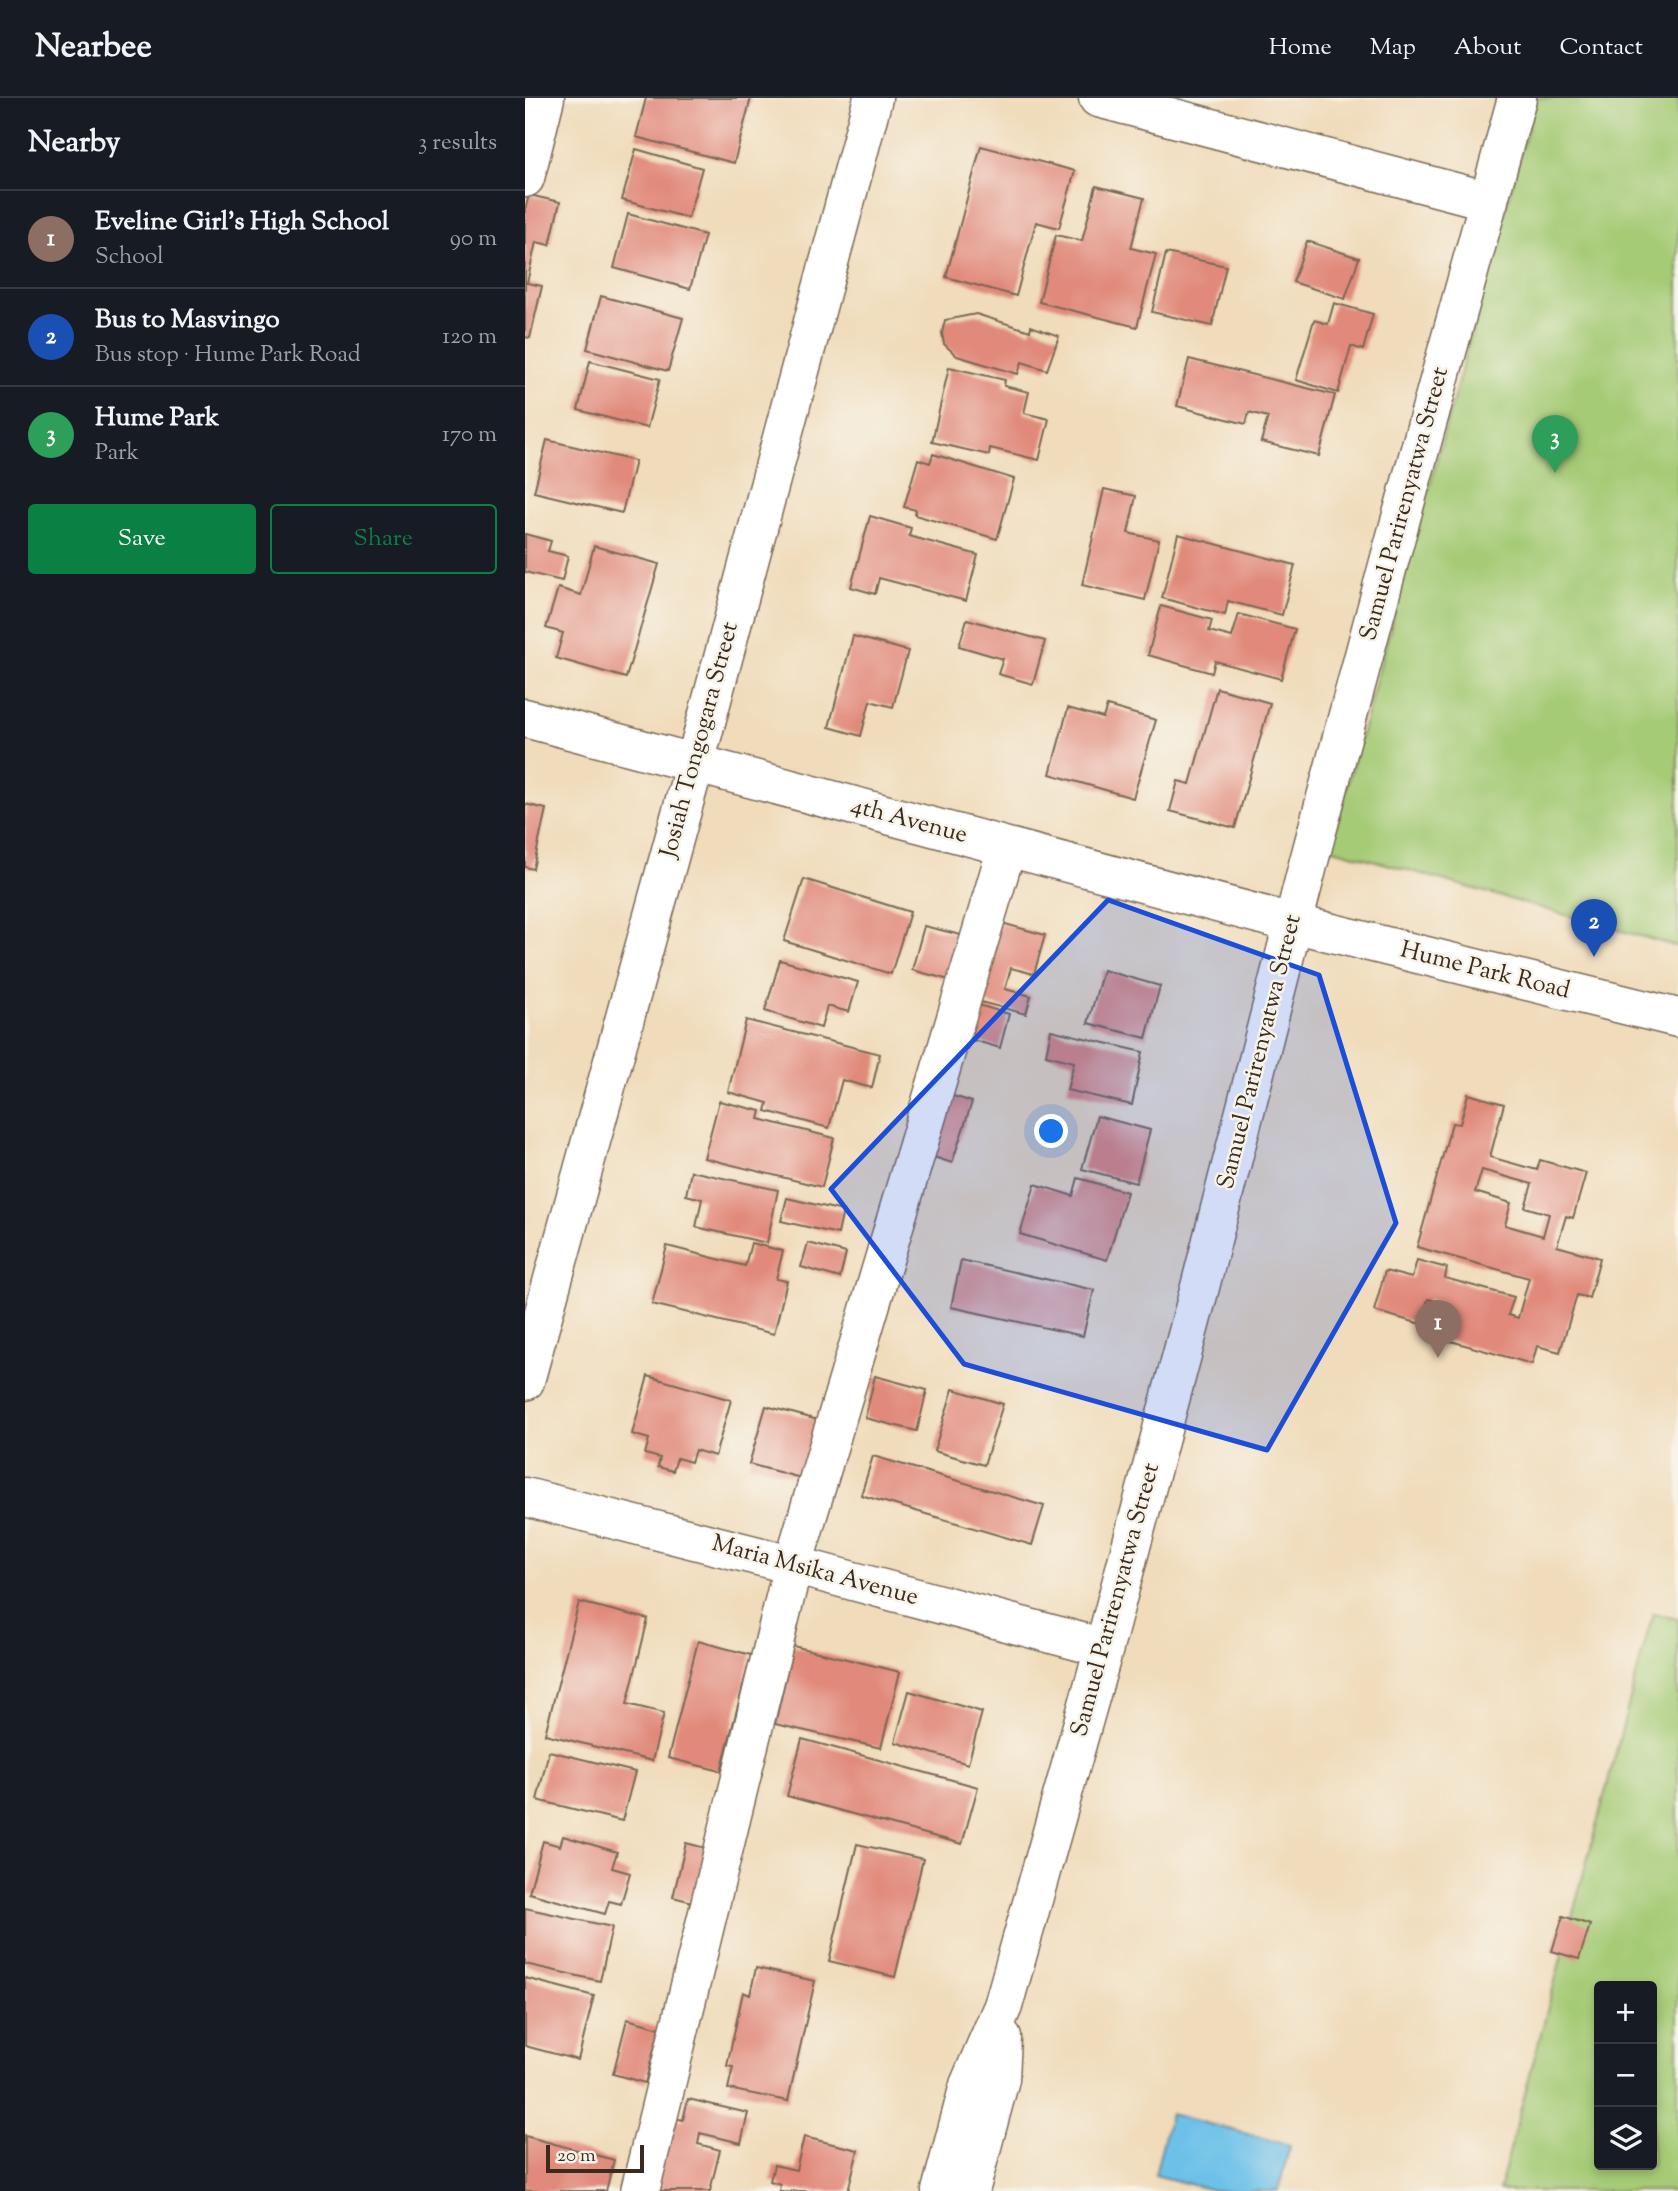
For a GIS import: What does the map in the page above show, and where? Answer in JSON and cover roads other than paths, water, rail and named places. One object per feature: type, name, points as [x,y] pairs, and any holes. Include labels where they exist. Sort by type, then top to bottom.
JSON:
[{"type":"street","points":[[525,178],[545,98]]},
{"type":"street","name":"Josiah Tongogara Street","points":[[525,1381],[695,763],[873,98]]},
{"type":"street","points":[[1098,98],[1193,110],[1489,201]]},
{"type":"street","name":"Samuel Parirenyatwa Street","points":[[941,2191],[969,2085],[1003,2006],[1104,1648],[1292,923],[1517,98]]},
{"type":"street","name":"4th Avenue","points":[[525,718],[1292,923]]},
{"type":"street","points":[[640,2191],[793,1565],[1007,847]]},
{"type":"street","name":"Hume Park Road","points":[[1292,923],[1678,1018]]},
{"type":"street","name":"Maria Msika Avenue","points":[[525,1497],[1104,1648]]},
{"type":"street","name":"Samuel Parirenyatwa Street","points":[[971,2191],[1000,2079],[1003,2006]]},
{"type":"water","points":[[1170,2114],[1290,2145],[1278,2191],[1216,2191],[1155,2175]]},
{"type":"place","name":"Hume Park","points":[[1555,473]]},
{"type":"place","name":"Bus to Masvingo","points":[[1594,957]]},
{"type":"place","name":"Eveline Girl's High School","points":[[1438,1358]]}]
